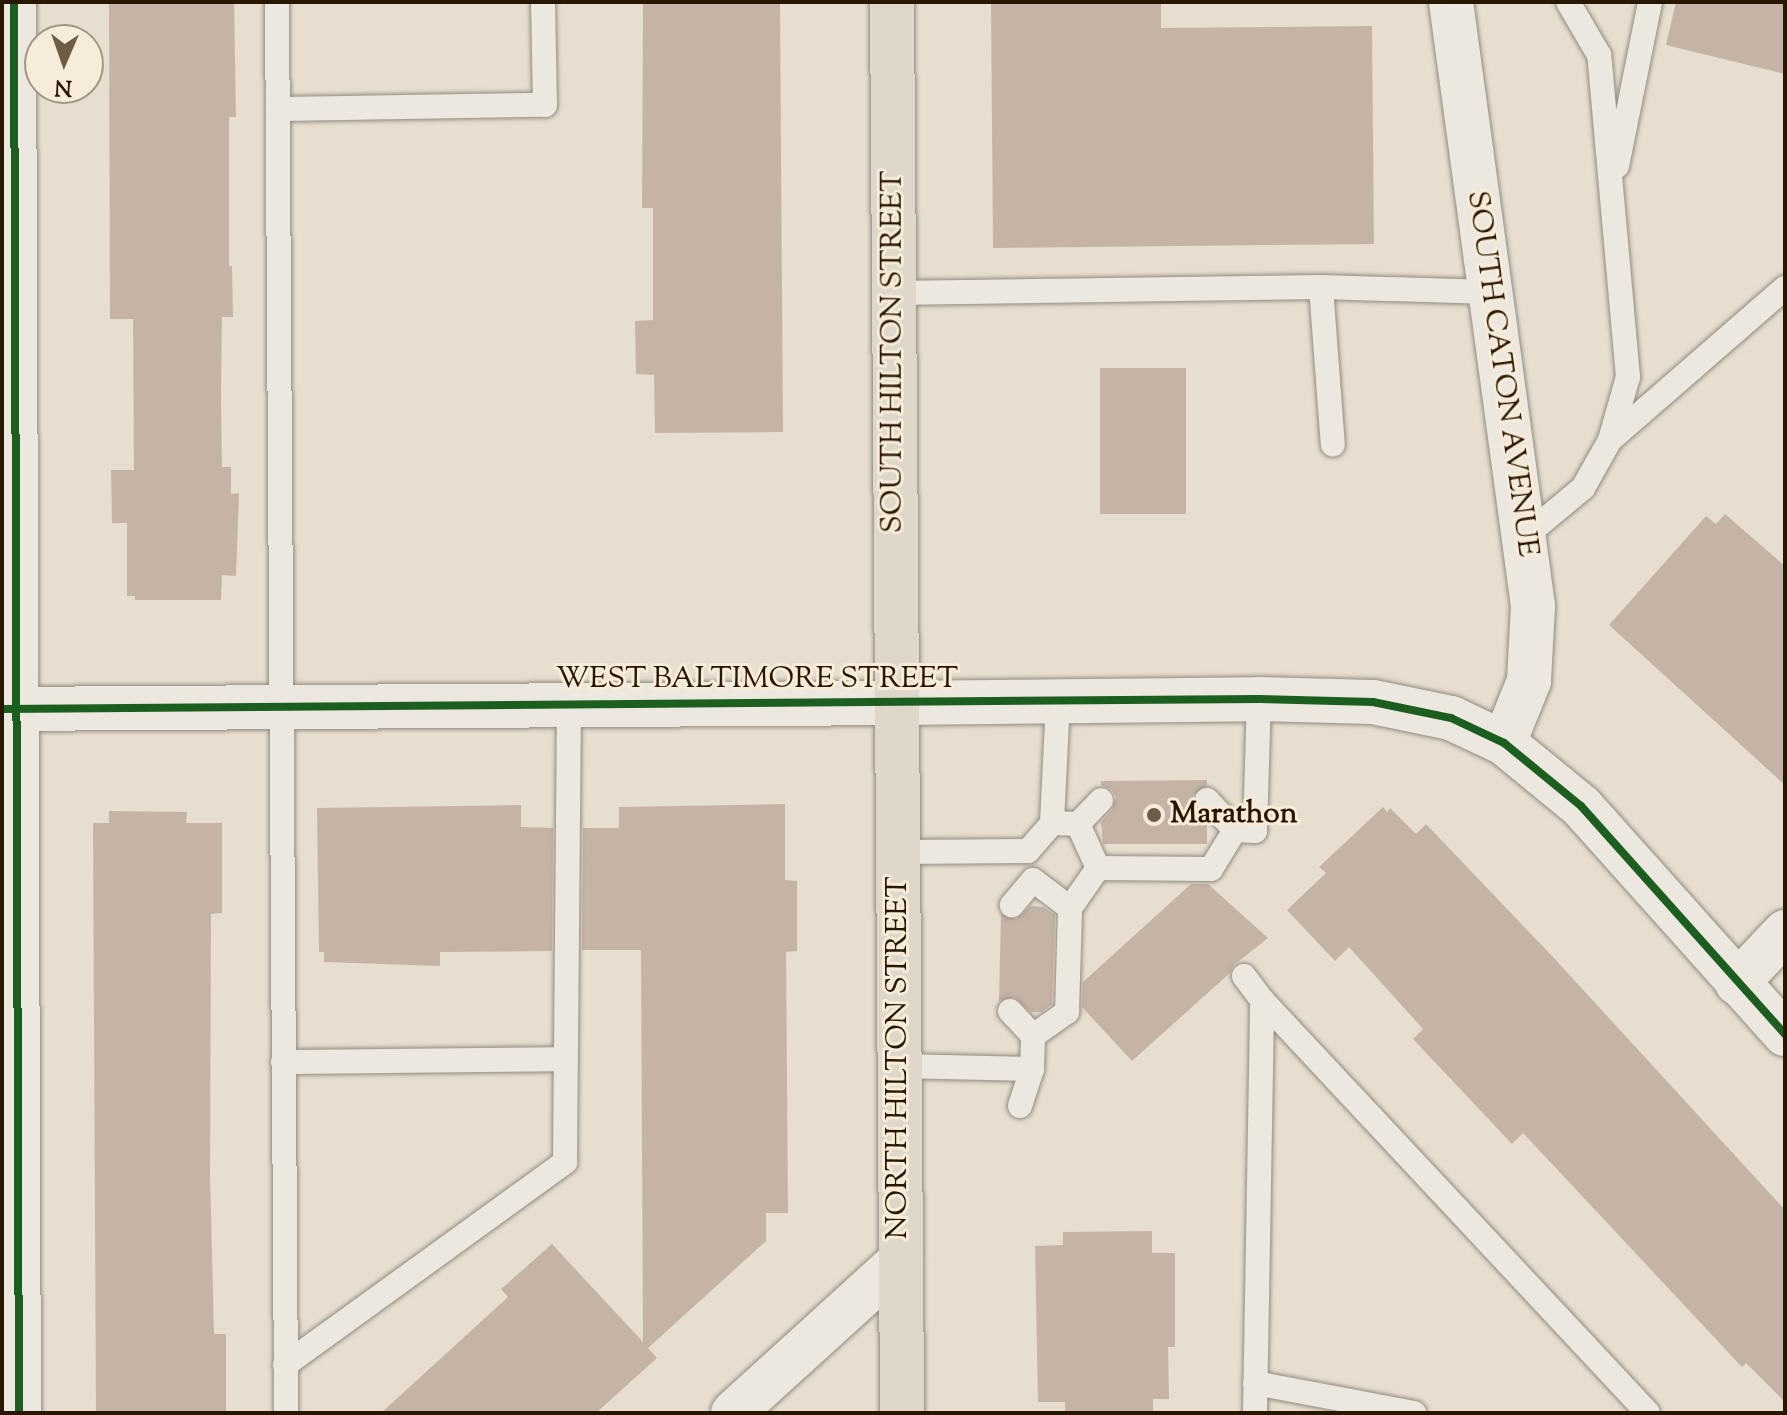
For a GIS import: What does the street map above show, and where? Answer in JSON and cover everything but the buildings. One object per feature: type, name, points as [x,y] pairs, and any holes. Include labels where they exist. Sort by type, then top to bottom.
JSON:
[{"type":"main road","name":"SOUTH HILTON STREET","points":[[892,2],[896,703]]},
{"type":"main road","name":"NORTH HILTON STREET","points":[[896,703],[902,1413]]},
{"type":"street","points":[[14,2],[9,708],[19,1413]]},
{"type":"street","name":"SOUTH CATON AVENUE","points":[[1451,2],[1533,606],[1529,681],[1504,743]]},
{"type":"street","name":"WEST BALTIMORE STREET","points":[[9,708],[1259,699],[1373,702],[1451,718],[1504,743],[1581,806],[1785,1034]]},
{"type":"street","points":[[1737,983],[1785,932]]},
{"type":"street","points":[[733,1413],[901,1260]]},
{"type":"lane","points":[[277,2],[286,1413]]},
{"type":"lane","points":[[278,109],[545,105],[543,2]]},
{"type":"lane","points":[[1523,538],[1583,488],[1610,440],[1628,377],[1599,55],[1568,2]]},
{"type":"lane","points":[[1612,192],[1650,2]]},
{"type":"lane","points":[[1321,287],[1333,445]]},
{"type":"lane","points":[[894,293],[1321,287],[1490,292]]},
{"type":"lane","points":[[1610,440],[1785,288]]},
{"type":"lane","points":[[1207,800],[1235,830],[1255,831],[1259,699]]},
{"type":"lane","points":[[897,852],[1028,851],[1052,823],[1058,701]]},
{"type":"lane","points":[[285,1365],[565,1162],[569,705]]},
{"type":"lane","points":[[1052,823],[1078,824],[1101,800]]},
{"type":"lane","points":[[1078,824],[1098,868]]},
{"type":"lane","points":[[1098,868],[1211,869],[1235,830]]},
{"type":"lane","points":[[1028,851],[1033,880],[1070,908]]},
{"type":"lane","points":[[1033,1036],[1067,1012],[1070,908],[1098,868]]},
{"type":"lane","points":[[1012,905],[1033,880]]},
{"type":"lane","points":[[1244,976],[1262,1000],[1648,1413]]},
{"type":"lane","points":[[1255,1413],[1262,1000]]},
{"type":"lane","points":[[1010,1011],[1033,1036],[1032,1069],[1020,1106]]},
{"type":"lane","points":[[283,1062],[566,1059]]},
{"type":"lane","points":[[899,1066],[1032,1069]]},
{"type":"lane","points":[[1255,1383],[1414,1413]]},
{"type":"cycle path","points":[[14,2],[19,1413]]},
{"type":"cycle path","points":[[2,709],[1259,699],[1373,702],[1451,718],[1504,743],[1581,806],[1785,1034]]},
{"type":"place","name":"Marathon","points":[[1154,815]]}]
